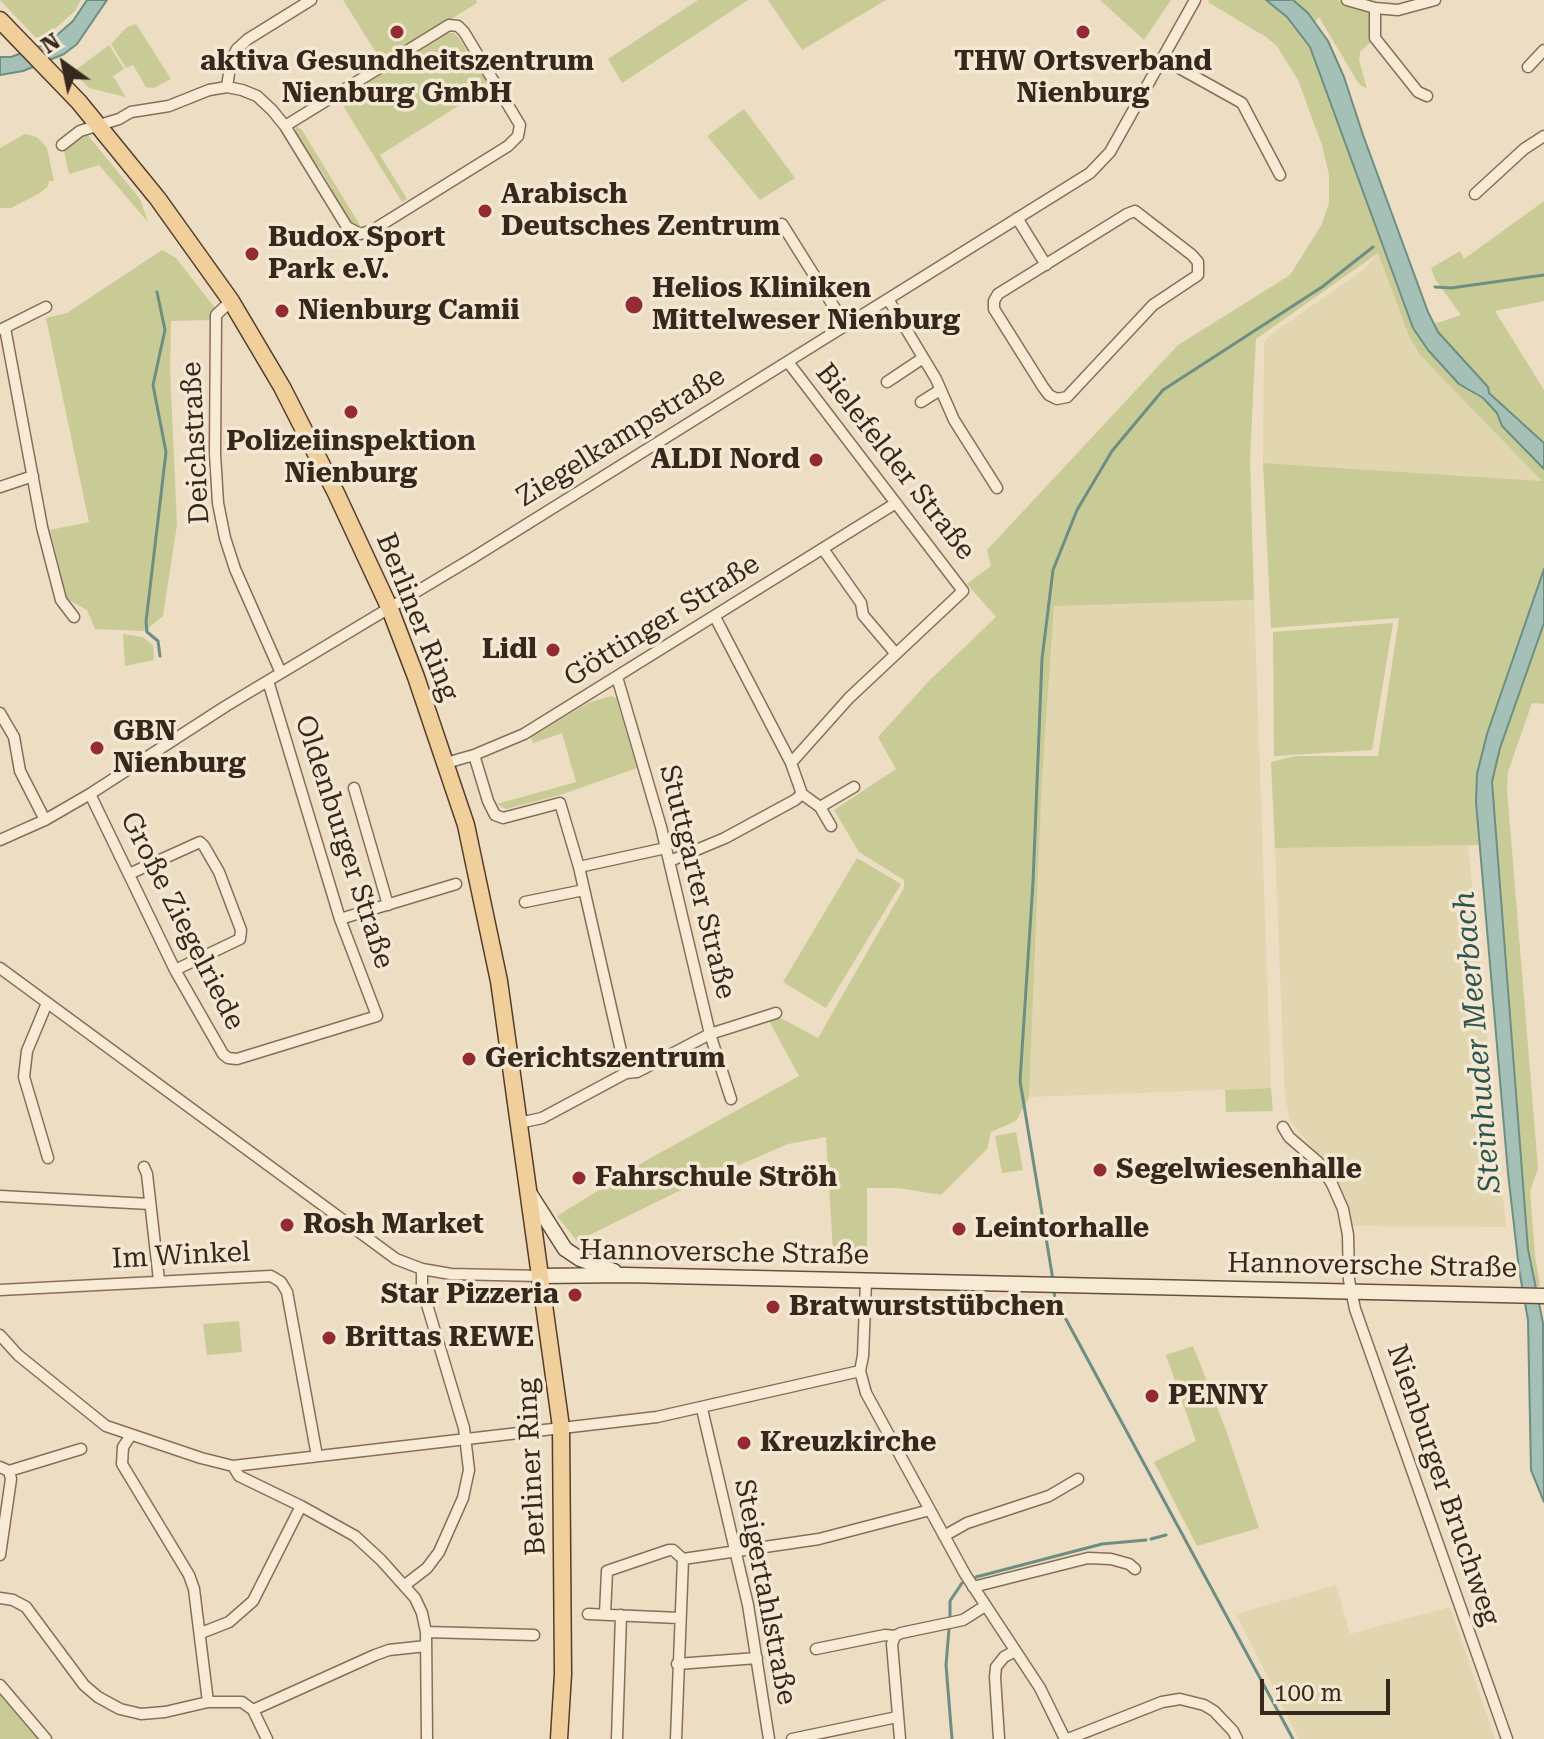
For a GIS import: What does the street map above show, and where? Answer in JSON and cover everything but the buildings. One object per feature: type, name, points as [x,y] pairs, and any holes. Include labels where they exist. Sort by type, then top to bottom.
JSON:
[{"type":"main road","name":"Berliner Ring","points":[[0,20],[98,126],[158,199],[231,301],[282,387],[390,609],[446,763],[466,825],[497,967],[561,1427],[563,1674],[559,1739]]},
{"type":"street","points":[[227,87],[231,60],[237,49],[311,0]]},
{"type":"street","name":"Ziegelkampstraße","points":[[0,840],[45,820],[90,794],[1079,180],[1100,163],[1119,137],[1195,0]]},
{"type":"street","points":[[1347,0],[1375,8],[1398,10],[1435,0]]},
{"type":"street","points":[[1375,8],[1375,38],[1418,92],[1427,96]]},
{"type":"street","points":[[62,145],[80,131],[131,112],[169,106],[209,90],[227,87],[257,96],[285,126],[347,227],[360,234],[373,230],[508,146],[518,136],[520,125],[464,32],[458,26],[449,25],[285,126]]},
{"type":"street","points":[[1528,67],[1544,50]]},
{"type":"street","points":[[1163,59],[1242,103],[1280,175]]},
{"type":"street","points":[[1475,194],[1524,149],[1544,136]]},
{"type":"street","points":[[1135,211],[1192,255],[1199,268],[1198,275],[1137,319],[1067,397],[1057,399],[1043,387],[994,309],[998,294],[1046,265],[1135,211]]},
{"type":"street","points":[[1017,218],[1046,265]]},
{"type":"street","points":[[782,224],[846,326]]},
{"type":"street","points":[[888,299],[923,358],[954,420],[997,488]]},
{"type":"street","name":"Deichstraße","points":[[231,301],[216,315],[215,454],[218,503],[235,569],[281,673]]},
{"type":"street","points":[[46,307],[2,329],[42,527],[61,600],[74,617]]},
{"type":"street","points":[[887,382],[923,358]]},
{"type":"street","name":"Bielefelder Straße","points":[[788,362],[963,591],[896,654]]},
{"type":"street","points":[[921,402],[940,390]]},
{"type":"street","points":[[0,487],[33,476]]},
{"type":"street","name":"Göttinger Straße","points":[[446,763],[524,734],[896,503]]},
{"type":"street","points":[[791,763],[849,698],[896,654],[863,615],[861,603],[823,549]]},
{"type":"street","points":[[715,617],[791,763],[802,794],[820,807],[831,826]]},
{"type":"street","name":"Stuttgarter Straße","points":[[617,677],[670,861],[710,1034],[731,1099]]},
{"type":"street","name":"Oldenburger Straße","points":[[268,681],[340,919],[377,1016]]},
{"type":"street","points":[[0,713],[14,737],[20,771],[45,820]]},
{"type":"street","points":[[474,755],[495,815],[503,818],[560,803],[579,867],[626,1073]]},
{"type":"street","points":[[820,807],[854,787]]},
{"type":"street","points":[[354,788],[388,905]]},
{"type":"street","name":"Große Ziegelriede","points":[[90,794],[175,970],[223,1054],[233,1059],[377,1016]]},
{"type":"street","points":[[670,861],[725,838],[802,794]]},
{"type":"street","points":[[129,874],[200,842],[219,872],[241,930],[240,939],[175,970]]},
{"type":"street","points":[[579,867],[666,848]]},
{"type":"street","points":[[340,919],[456,884]]},
{"type":"street","points":[[525,902],[584,890]]},
{"type":"street","name":"Hannoversche Straße","points":[[0,968],[357,1233],[396,1259],[422,1269],[451,1274],[625,1275],[1544,1296]]},
{"type":"street","points":[[47,1003],[27,1051],[24,1077],[48,1158]]},
{"type":"street","points":[[519,1123],[542,1118],[626,1073],[637,1072],[710,1034],[776,1013]]},
{"type":"street","name":"Nienburger Bruchweg","points":[[1283,1127],[1289,1137],[1318,1162],[1339,1198],[1346,1224],[1351,1291],[1507,1739]]},
{"type":"street","points":[[144,1167],[159,1280]]},
{"type":"street","name":"Berliner Ring","points":[[529,1193],[565,1249],[580,1259],[625,1275]]},
{"type":"street","points":[[0,1196],[150,1204]]},
{"type":"street","points":[[405,1585],[435,1559],[459,1509],[469,1478],[465,1438],[422,1288],[422,1269]]},
{"type":"street","name":"Im Winkel","points":[[0,1290],[261,1274],[271,1276],[281,1282],[287,1292],[317,1456]]},
{"type":"street","points":[[866,1281],[860,1371],[866,1393],[973,1587],[1040,1688],[1066,1739],[1162,1702],[1180,1699],[1214,1711],[1237,1739]]},
{"type":"street","points":[[0,1335],[18,1355],[106,1426],[233,1466],[657,1417],[860,1371]]},
{"type":"street","name":"Steigertahlstraße","points":[[702,1409],[736,1552],[769,1739]]},
{"type":"street","points":[[131,1435],[123,1447],[122,1464],[189,1575],[198,1603],[208,1702]]},
{"type":"street","points":[[0,1555],[11,1479],[4,1469],[81,1449]]},
{"type":"street","points":[[233,1466],[239,1476],[355,1536],[405,1585],[422,1613],[426,1632],[427,1739]]},
{"type":"street","points":[[944,1536],[967,1523],[1049,1496],[1078,1479]]},
{"type":"street","points":[[201,1633],[229,1622],[253,1601],[301,1506]]},
{"type":"street","points":[[605,1614],[607,1571],[669,1550],[683,1559],[736,1552],[819,1539],[930,1510]]},
{"type":"street","points":[[973,1587],[1088,1558],[1111,1559],[1135,1569]]},
{"type":"street","points":[[676,1739],[683,1559]]},
{"type":"street","points":[[0,1598],[26,1607],[84,1685],[120,1709],[141,1714],[208,1702],[242,1702],[253,1710],[267,1739]]},
{"type":"street","points":[[816,1649],[885,1635],[895,1636],[963,1620],[985,1606]]},
{"type":"street","points":[[588,1614],[679,1618]]},
{"type":"street","points":[[617,1739],[621,1615]]},
{"type":"street","points":[[426,1632],[534,1635]]},
{"type":"street","points":[[895,1636],[892,1644],[900,1739]]},
{"type":"street","points":[[253,1710],[375,1655],[389,1650],[426,1646]]},
{"type":"street","points":[[999,1739],[996,1667],[1004,1657],[1015,1651]]},
{"type":"street","points":[[677,1664],[757,1658]]},
{"type":"street","points":[[0,1685],[46,1739]]},
{"type":"street","points":[[792,1739],[897,1717]]},
{"type":"shaded area","points":[[87,0],[107,0],[77,44],[64,54],[23,71],[0,75],[0,57],[11,57],[48,43],[73,21]]},
{"type":"shaded area","points":[[1266,0],[1293,0],[1308,13],[1328,41],[1438,332],[1488,387],[1489,393],[1544,443],[1544,469],[1502,426],[1497,413],[1483,398],[1459,384],[1413,328],[1310,47],[1287,17]]},
{"type":"shaded area","points":[[1378,252],[1477,412],[1543,481],[1263,463],[1264,343],[1270,335],[1366,268]]},
{"type":"shaded area","points":[[1544,569],[1544,623],[1500,748],[1492,782],[1528,1249],[1543,1323],[1544,1502],[1531,1470],[1528,1320],[1508,1173],[1476,802],[1477,774],[1487,734]]},
{"type":"shaded area","points":[[1254,600],[1271,1088],[1029,1097],[1042,780],[1054,605]]},
{"type":"shaded area","points":[[1468,845],[1506,1227],[1353,1226],[1334,1178],[1290,1121],[1285,1097],[1275,848]]},
{"type":"shaded area","points":[[1336,1585],[1350,1634],[1450,1607],[1495,1739],[1299,1739],[1236,1614]]},
{"type":"green space","points":[[0,0],[81,0],[75,11],[49,34],[36,38]]},
{"type":"green space","name":"aktiva Gesundheitszentrum Nienburg GmbH","points":[[343,0],[476,0],[477,3],[382,62]]},
{"type":"green space","points":[[698,0],[748,0],[622,83],[608,59]]},
{"type":"green space","points":[[768,0],[886,0],[802,50]]},
{"type":"green space","points":[[1100,0],[1171,0],[1144,40]]},
{"type":"green space","points":[[1209,0],[1266,0],[1287,17],[1310,47],[1396,285],[1476,396],[1483,398],[1497,413],[1502,426],[1544,469],[1544,569],[1487,734],[1477,774],[1480,845],[1275,848],[1271,762],[1295,756],[1378,756],[1399,618],[1271,628],[1263,463],[1542,481],[1420,355],[1409,336],[1378,253],[1256,339],[1250,458],[1254,600],[1054,606],[1042,780],[1029,1097],[1016,1121],[991,1132],[987,1149],[941,1195],[898,1188],[867,1188],[867,1265],[834,1267],[826,1137],[788,1144],[681,1190],[577,1241],[557,1216],[647,1160],[799,1076],[769,1021],[777,1016],[818,1038],[904,888],[904,880],[859,852],[834,810],[896,769],[878,737],[928,682],[996,617],[967,584],[991,566],[987,550],[1178,345],[1290,275],[1321,226],[1329,203],[1329,175],[1322,145],[1298,80],[1277,46]]},
{"type":"green space","points":[[1293,0],[1338,0],[1371,12],[1373,40],[1360,52],[1359,60],[1367,89],[1359,84],[1319,17],[1315,22]]},
{"type":"green space","points":[[136,24],[171,79],[154,88],[146,87],[133,65],[126,68],[111,44],[127,27]]},
{"type":"green space","points":[[448,33],[458,37],[490,86],[380,155],[407,199],[402,202],[339,99]]},
{"type":"green space","points":[[109,45],[124,69],[113,76],[126,97],[89,88],[73,72]]},
{"type":"green space","points":[[744,109],[795,178],[760,200],[707,136]]},
{"type":"green space","points":[[295,125],[302,130],[361,227],[349,222],[319,167],[314,166],[297,137]]},
{"type":"green space","points":[[86,133],[140,199],[148,222],[99,165],[69,174],[64,151]]},
{"type":"green space","points":[[25,134],[37,137],[47,148],[54,181],[49,181],[40,193],[11,208],[0,208],[0,148]]},
{"type":"green space","points":[[1544,201],[1544,301],[1495,311],[1544,390],[1544,443],[1489,393],[1488,387],[1438,332],[1434,324],[1461,315],[1435,279],[1431,268],[1460,251],[1464,259]]},
{"type":"green space","points":[[162,250],[176,258],[215,308],[213,320],[171,321],[170,370],[177,525],[163,616],[145,631],[95,629],[87,610],[67,599],[50,530],[89,522],[46,318],[67,313]]},
{"type":"green space","points":[[1393,623],[1372,750],[1274,756],[1273,632]]},
{"type":"green space","points":[[1544,623],[1544,704],[1532,703],[1508,772],[1507,790],[1538,1168],[1530,1192],[1540,1286],[1536,1286],[1528,1249],[1492,782],[1500,748]]},
{"type":"green space","points":[[123,634],[143,637],[153,645],[154,660],[125,666]]},
{"type":"green space","points":[[611,696],[616,698],[637,768],[560,795],[506,809],[497,804],[576,782],[562,733],[533,743],[531,737],[588,703]]},
{"type":"green space","points":[[857,858],[901,884],[826,1008],[783,982]]},
{"type":"green space","points":[[1271,1088],[1273,1111],[1226,1112],[1225,1090]]},
{"type":"green space","points":[[1016,1132],[1023,1170],[1002,1173],[995,1136]]},
{"type":"green space","points":[[239,1321],[242,1352],[207,1355],[203,1324]]},
{"type":"green space","points":[[1193,1346],[1259,1528],[1197,1546],[1154,1462],[1196,1441],[1166,1355]]},
{"type":"green space","points":[[0,1690],[42,1739],[0,1739]]},
{"type":"waterway","points":[[1053,1280],[1020,1081],[1033,882],[1042,659],[1053,570],[1077,510],[1112,451],[1163,390],[1322,287],[1373,247]]},
{"type":"waterway","points":[[1435,287],[1451,288],[1544,275]]},
{"type":"waterway","points":[[157,292],[165,330],[153,385],[166,452],[146,622],[147,632],[158,641],[160,656]]},
{"type":"waterway","points":[[1054,1291],[1055,1299],[1293,1739]]},
{"type":"waterway","points":[[1151,1539],[1166,1535]]},
{"type":"waterway","points":[[976,1577],[1102,1544],[1146,1540]]},
{"type":"waterway","points":[[950,1616],[950,1601],[962,1583]]},
{"type":"waterway","points":[[949,1629],[946,1665],[952,1739]]},
{"type":"place","name":"aktiva Gesundheitszentrum Nienburg GmbH","points":[[397,32]]},
{"type":"place","name":"THW Ortsverband Nienburg","points":[[1083,32]]},
{"type":"place","name":"Arabisch Deutsches Zentrum","points":[[485,211]]},
{"type":"place","name":"Budox Sport Park e.V.","points":[[252,254]]},
{"type":"place","name":"Helios Kliniken Mittelweser Nienburg","points":[[634,305]]},
{"type":"place","name":"Nienburg Camii","points":[[282,311]]},
{"type":"place","name":"Polizeiinspektion Nienburg","points":[[351,412]]},
{"type":"place","name":"ALDI Nord","points":[[816,460]]},
{"type":"place","name":"Lidl","points":[[553,650]]},
{"type":"place","name":"GBN Nienburg","points":[[97,748]]},
{"type":"place","name":"Gerichtszentrum","points":[[469,1059]]},
{"type":"place","name":"Segelwiesenhalle","points":[[1100,1170]]},
{"type":"place","name":"Fahrschule Ströh","points":[[579,1178]]},
{"type":"place","name":"Rosh Market","points":[[287,1225]]},
{"type":"place","name":"Leintorhalle","points":[[959,1229]]},
{"type":"place","name":"Star Pizzeria","points":[[575,1295]]},
{"type":"place","name":"Bratwurststübchen","points":[[773,1307]]},
{"type":"place","name":"Brittas REWE","points":[[329,1338]]},
{"type":"place","name":"PENNY","points":[[1152,1396]]},
{"type":"place","name":"Kreuzkirche","points":[[744,1443]]},
{"type":"water label","name":"Steinhuder Meerbach","points":[[1478,1042]]}]
